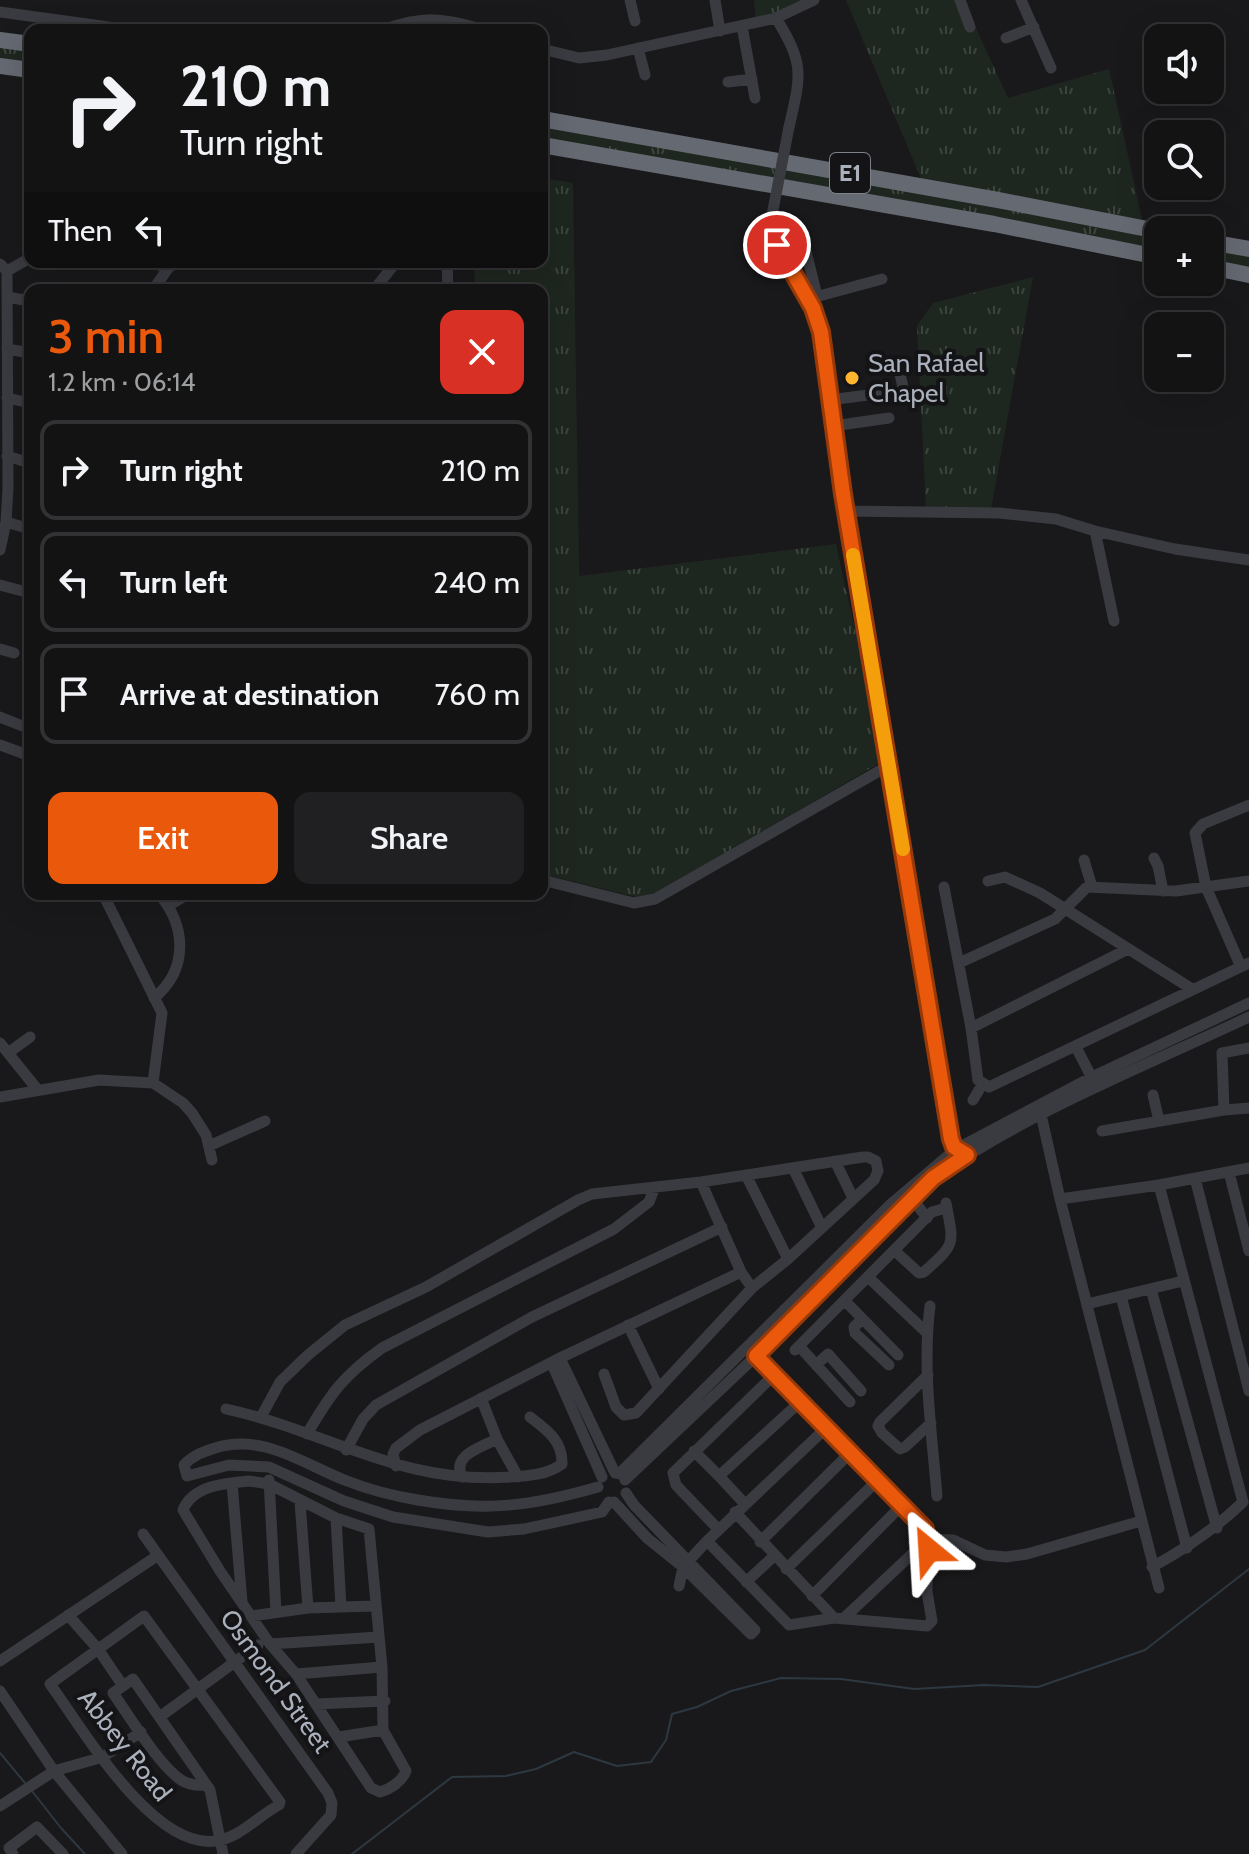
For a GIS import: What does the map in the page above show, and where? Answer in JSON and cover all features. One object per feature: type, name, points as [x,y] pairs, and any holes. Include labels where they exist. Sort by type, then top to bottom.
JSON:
[{"type":"highway","points":[[0,40],[24,43]]},
{"type":"highway","points":[[0,66],[24,69]]},
{"type":"highway","name":"E1","points":[[548,120],[1144,228]]},
{"type":"highway","name":"E1","points":[[548,146],[994,224],[1144,254]]},
{"type":"highway","points":[[1224,245],[1249,249]]},
{"type":"highway","points":[[1224,270],[1249,275]]},
{"type":"street","points":[[630,0],[635,21]]},
{"type":"street","points":[[715,0],[720,31]]},
{"type":"street","points":[[548,50],[579,58],[638,48],[776,18],[814,0]]},
{"type":"street","points":[[960,0],[970,27]]},
{"type":"street","points":[[1021,0],[1051,68]]},
{"type":"street","points":[[0,12],[87,24]]},
{"type":"street","points":[[404,24],[427,18],[462,24]]},
{"type":"street","points":[[776,18],[793,48],[800,71],[773,210],[777,245],[813,298]]},
{"type":"street","points":[[742,26],[755,98]]},
{"type":"street","points":[[1006,38],[1034,27]]},
{"type":"street","points":[[638,48],[645,75]]},
{"type":"street","points":[[728,82],[752,79]]},
{"type":"street","points":[[801,231],[821,332],[846,511],[951,1139],[962,1152]]},
{"type":"street","points":[[0,550],[6,522],[7,456],[7,297],[4,268],[24,260]]},
{"type":"street","points":[[158,284],[171,268]]},
{"type":"street","points":[[379,284],[391,268]]},
{"type":"street","points":[[813,298],[882,279]]},
{"type":"street","points":[[7,297],[24,300]]},
{"type":"street","points":[[7,349],[24,352]]},
{"type":"street","points":[[829,400],[900,391],[903,387],[899,370]]},
{"type":"street","points":[[7,398],[24,402]]},
{"type":"street","points":[[833,426],[889,418]]},
{"type":"street","points":[[7,456],[24,461]]},
{"type":"street","points":[[846,511],[999,513],[1056,519],[1175,549],[1249,560]]},
{"type":"street","points":[[6,522],[24,527]]},
{"type":"street","points":[[1095,531],[1114,621]]},
{"type":"street","points":[[0,585],[24,591]]},
{"type":"street","points":[[0,649],[14,653]]},
{"type":"street","points":[[0,717],[24,727]]},
{"type":"street","points":[[0,745],[24,754]]},
{"type":"street","points":[[548,882],[634,903],[655,899],[888,766]]},
{"type":"street","points":[[944,887],[978,1080],[989,1087],[1245,965],[1206,887],[1195,839],[1197,828],[1249,805]]},
{"type":"street","points":[[1154,858],[1163,891]]},
{"type":"street","points":[[1084,860],[1092,887]]},
{"type":"street","points":[[988,881],[1005,877],[1014,879],[1192,989]]},
{"type":"street","points":[[959,963],[1055,919],[1080,891],[1092,887],[1163,891],[1249,881]]},
{"type":"street","points":[[106,900],[162,1013],[153,1083]]},
{"type":"street","points":[[154,998],[177,971],[181,955],[178,930],[164,900]]},
{"type":"street","points":[[168,906],[178,900]]},
{"type":"street","points":[[971,1028],[1128,949]]},
{"type":"street","points":[[686,1564],[647,1538],[612,1502],[599,1495],[912,1192],[962,1152],[1249,1003]]},
{"type":"street","points":[[1095,1082],[1249,1017]]},
{"type":"street","points":[[8,1053],[30,1037]]},
{"type":"street","points":[[0,1043],[37,1089]]},
{"type":"street","points":[[1076,1047],[1095,1082]]},
{"type":"street","points":[[1224,1110],[1222,1053],[1249,1048]]},
{"type":"street","points":[[0,1097],[99,1080],[153,1083],[183,1103],[211,1145],[212,1160]]},
{"type":"street","points":[[973,1100],[982,1085]]},
{"type":"street","points":[[1153,1095],[1159,1121]]},
{"type":"street","points":[[1102,1131],[1249,1108]]},
{"type":"street","points":[[1040,1110],[1159,1588]]},
{"type":"street","points":[[211,1145],[265,1121]]},
{"type":"street","points":[[261,1417],[280,1382],[345,1325],[426,1287],[570,1203],[592,1194],[701,1182],[868,1157],[876,1161],[877,1175],[788,1259],[752,1288],[636,1413],[624,1415],[616,1407],[604,1374]]},
{"type":"street","points":[[835,1161],[853,1198]]},
{"type":"street","points":[[793,1168],[822,1228]]},
{"type":"street","points":[[1060,1199],[1249,1168]]},
{"type":"street","points":[[1229,1172],[1249,1251]]},
{"type":"street","points":[[746,1175],[788,1259]]},
{"type":"street","points":[[1195,1178],[1249,1391]]},
{"type":"street","points":[[701,1182],[741,1272],[752,1288]]},
{"type":"street","points":[[1152,1567],[1217,1528],[1246,1499],[1183,1281],[1159,1185]]},
{"type":"street","points":[[307,1434],[333,1391],[362,1362],[382,1348],[614,1229],[638,1214],[649,1202],[655,1187]]},
{"type":"street","points":[[912,1192],[929,1215]]},
{"type":"street","points":[[393,1517],[344,1501],[264,1467],[229,1465],[187,1476],[184,1465],[200,1453],[230,1444],[257,1445],[275,1448],[318,1470],[385,1494],[467,1506],[521,1506],[614,1481],[756,1356],[912,1192]]},
{"type":"street","points":[[816,1365],[829,1355],[863,1389],[850,1403],[797,1348],[929,1215],[946,1204],[951,1245],[924,1272],[915,1271],[895,1251]]},
{"type":"street","points":[[346,1450],[363,1419],[376,1405],[532,1317],[722,1227]]},
{"type":"street","points":[[396,1466],[393,1454],[396,1448],[420,1430],[741,1272]]},
{"type":"street","points":[[868,1277],[927,1333]]},
{"type":"street","points":[[1087,1304],[1183,1281]]},
{"type":"street","points":[[1151,1289],[1217,1528]]},
{"type":"street","points":[[1121,1296],[1187,1548]]},
{"type":"street","points":[[845,1301],[862,1319],[854,1327],[855,1333],[894,1360]]},
{"type":"street","points":[[930,1306],[928,1375],[937,1496]]},
{"type":"street","points":[[628,1325],[659,1389]]},
{"type":"street","points":[[707,1541],[789,1625],[838,1618],[927,1626],[932,1621],[927,1592],[928,1539],[925,1529],[756,1356]]},
{"type":"street","points":[[369,1529],[385,1515],[488,1532],[524,1529],[602,1512],[612,1502],[622,1499],[556,1361]]},
{"type":"street","points":[[928,1375],[878,1426],[900,1449],[931,1423]]},
{"type":"street","points":[[718,1529],[676,1485],[673,1477],[675,1469],[773,1376]]},
{"type":"street","points":[[481,1398],[497,1439],[518,1477]]},
{"type":"street","points":[[719,1476],[800,1402]]},
{"type":"street","points":[[226,1409],[261,1417],[396,1466],[432,1475],[462,1477],[543,1474],[562,1464],[563,1457],[555,1438],[530,1417]]},
{"type":"street","points":[[679,1586],[686,1564],[718,1529],[826,1428]]},
{"type":"street","points":[[462,1477],[458,1470],[467,1454],[497,1439]]},
{"type":"street","points":[[694,1451],[719,1476],[760,1542],[838,1618]]},
{"type":"street","points":[[760,1542],[850,1453]]},
{"type":"street","points":[[264,1467],[276,1612]]},
{"type":"street","points":[[614,1481],[686,1564],[753,1632]]},
{"type":"street","points":[[786,1569],[877,1481]]},
{"type":"street","points":[[232,1483],[242,1602]]},
{"type":"street","points":[[232,1483],[264,1484],[336,1518],[369,1529],[385,1701],[383,1730],[406,1771],[402,1779],[382,1792],[371,1788],[296,1674],[264,1645],[251,1616],[183,1510],[188,1501],[205,1489],[232,1483]]},
{"type":"street","points":[[300,1502],[308,1608]]},
{"type":"street","points":[[812,1596],[901,1506]]},
{"type":"street","points":[[336,1518],[341,1607]]},
{"type":"street","points":[[838,1618],[928,1539],[953,1540],[985,1555],[1006,1557],[1063,1545],[1141,1521]]},
{"type":"street","name":"Osmond Street","points":[[143,1534],[303,1755],[332,1803],[331,1815],[296,1854]]},
{"type":"street","points":[[0,1661],[157,1556]]},
{"type":"street","points":[[746,1582],[774,1556]]},
{"type":"street","points":[[251,1616],[308,1608],[376,1606]]},
{"type":"street","points":[[68,1615],[161,1716],[206,1785],[213,1797],[223,1854]]},
{"type":"street","name":"Abbey Road","points":[[144,1616],[280,1802],[279,1805],[241,1831],[220,1840],[196,1840],[150,1816],[50,1684],[98,1649],[144,1616]]},
{"type":"street","points":[[161,1716],[235,1662],[264,1645],[379,1637]]},
{"type":"street","points":[[296,1674],[382,1667]]},
{"type":"street","points":[[128,1683],[113,1693],[141,1732],[181,1780],[194,1786],[206,1785]]},
{"type":"street","points":[[0,1691],[54,1771],[122,1854]]},
{"type":"street","points":[[316,1704],[385,1701]]},
{"type":"street","points":[[339,1737],[383,1730]]},
{"type":"street","points":[[1,1804],[54,1771],[103,1757],[141,1732]]},
{"type":"street","points":[[13,1854],[9,1848],[37,1827],[63,1854]]},
{"type":"green space","points":[[754,0],[808,0],[756,20]]},
{"type":"green space","points":[[846,0],[963,0],[1008,98],[1109,69],[1143,224],[923,183]]},
{"type":"green space","points":[[0,43],[24,46],[24,63],[0,60]]},
{"type":"green space","points":[[548,124],[1144,234],[1144,251],[548,140]]},
{"type":"green space","points":[[548,179],[573,183],[579,576],[836,544],[883,761],[660,891],[641,898],[548,875],[548,284],[475,284],[474,268],[548,268]]},
{"type":"green space","points":[[1224,250],[1249,255],[1249,272],[1224,267]]},
{"type":"green space","points":[[1033,277],[991,509],[926,508],[917,326],[933,303]]},
{"type":"waterway","points":[[352,1854],[452,1777],[506,1776],[536,1769],[574,1752],[617,1766],[651,1762],[666,1740],[672,1714],[697,1707],[731,1691],[781,1678],[841,1679],[914,1689],[984,1685],[1038,1687],[1145,1650],[1249,1569]]},
{"type":"waterway","points":[[0,1753],[25,1783]]},
{"type":"waterway","points":[[32,1791],[85,1854]]},
{"type":"slow traffic","points":[[853,555],[903,849]]},
{"type":"place","name":"San Rafael Chapel","points":[[852,378]]},
{"type":"route","points":[[777,245],[813,308],[821,332],[843,494],[952,1145],[967,1155],[933,1178],[756,1356],[925,1529],[929,1550]]}]
